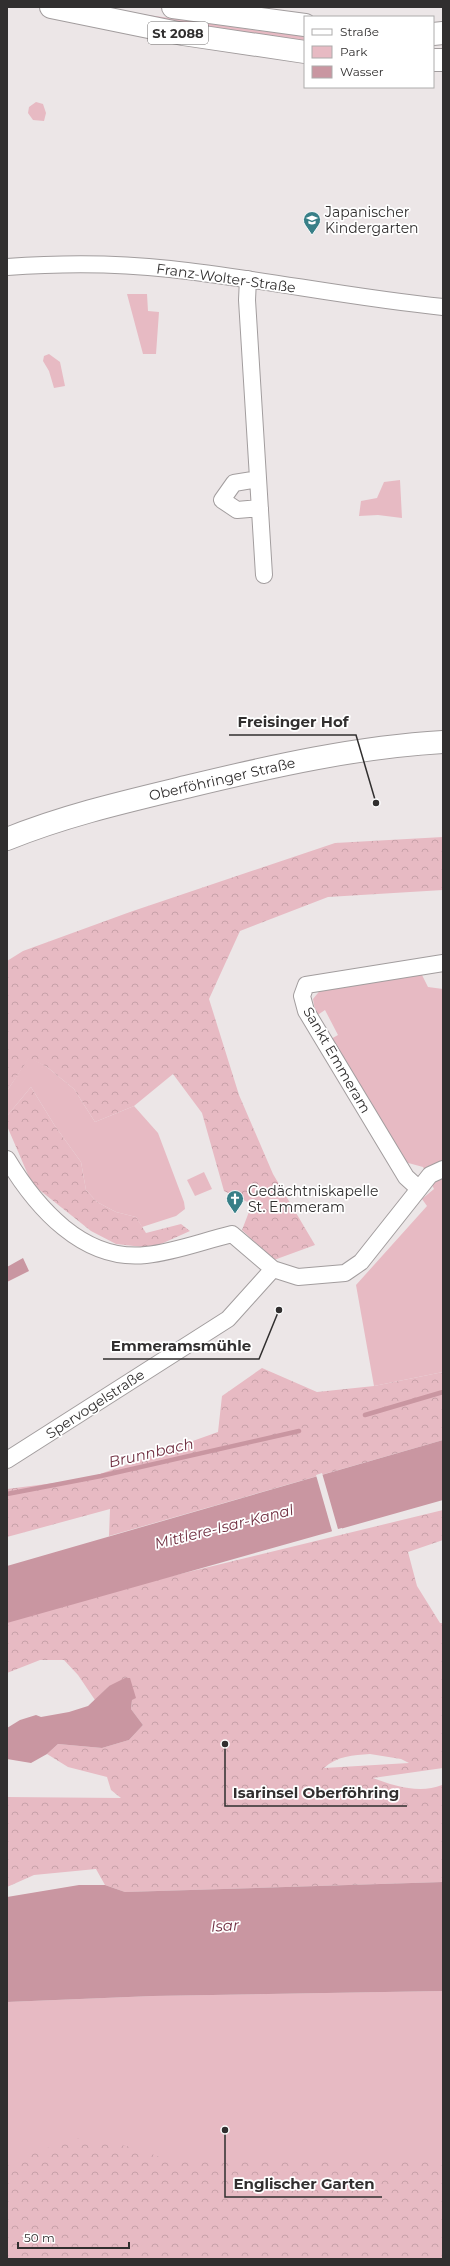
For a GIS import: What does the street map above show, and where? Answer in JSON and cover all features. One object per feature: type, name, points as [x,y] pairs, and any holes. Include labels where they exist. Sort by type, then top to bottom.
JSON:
[{"type":"main road","name":"St 2088","points":[[51,7],[183,34],[304,52]]},
{"type":"main road","name":"St 2088","points":[[173,7],[304,25]]},
{"type":"main road","name":"Oberföhringer Straße","points":[[7,839],[75,814],[269,767],[358,750],[443,742]]},
{"type":"street","name":"Franz-Wolter-Straße","points":[[7,267],[49,264],[117,265],[169,269],[248,279],[362,298],[443,307]]},
{"type":"street","points":[[248,279],[247,300],[264,575]]},
{"type":"street","points":[[258,479],[234,482],[222,500],[237,510],[260,508]]},
{"type":"street","name":"Sankt Emmeram","points":[[418,1188],[406,1177],[306,1011],[302,996],[306,984],[443,963]]},
{"type":"street","points":[[7,1160],[21,1182],[41,1208],[65,1230],[92,1246],[118,1254],[144,1256],[232,1234],[273,1269],[298,1277],[345,1273],[361,1262],[418,1188],[430,1175],[443,1169]]},
{"type":"street","name":"Spervogelstraße","points":[[7,1460],[228,1320],[273,1269]]},
{"type":"green space","points":[[127,12],[261,31],[304,35],[304,43],[260,38]]},
{"type":"green space","points":[[36,102],[43,104],[46,113],[44,121],[33,120],[28,113],[29,107]]},
{"type":"green space","points":[[127,294],[147,294],[148,311],[159,312],[156,354],[143,354]]},
{"type":"green space","points":[[49,354],[60,362],[65,386],[54,388],[49,371],[43,361],[44,356]]},
{"type":"green space","points":[[400,480],[402,518],[378,515],[359,516],[361,501],[377,498],[384,482]]},
{"type":"green space","points":[[443,837],[443,890],[328,897],[240,931],[209,999],[239,1095],[273,1174],[315,1245],[274,1260],[242,1230],[252,1204],[224,1191],[202,1113],[173,1074],[134,1106],[95,1122],[74,1089],[47,1067],[29,1058],[7,1091],[7,961],[23,951],[130,912],[335,843]]},
{"type":"green space","points":[[421,973],[428,987],[443,989],[443,1372],[374,1386],[356,1285],[427,1206],[422,1199],[434,1189],[423,1167],[401,1161],[329,1040],[338,1035],[325,1010],[316,1016],[313,999],[322,988]]},
{"type":"green space","points":[[29,1057],[47,1067],[74,1089],[95,1122],[134,1106],[158,1133],[184,1202],[185,1209],[176,1216],[142,1227],[136,1217],[116,1212],[97,1202],[86,1190],[81,1162],[55,1126],[31,1087],[7,1116],[7,1091]]},
{"type":"green space","points":[[31,1087],[55,1126],[81,1162],[86,1190],[97,1202],[116,1212],[136,1217],[146,1233],[181,1224],[190,1231],[152,1248],[116,1244],[91,1231],[32,1184],[7,1126],[7,1116]]},
{"type":"green space","points":[[204,1172],[212,1189],[195,1196],[187,1180]]},
{"type":"green space","points":[[262,1368],[317,1392],[374,1386],[443,1372],[443,1440],[109,1536],[110,1509],[7,1537],[7,1489],[86,1479],[218,1432],[222,1396]]},
{"type":"green space","points":[[443,1510],[443,1540],[408,1552],[417,1586],[440,1623],[443,1623],[443,1768],[373,1778],[390,1784],[416,1789],[434,1788],[442,1785],[443,1781],[443,1882],[125,1892],[105,1885],[96,1869],[34,1875],[7,1887],[7,1797],[121,1798],[111,1790],[107,1777],[68,1767],[47,1754],[58,1744],[102,1748],[129,1740],[143,1725],[131,1709],[132,1700],[109,1686],[95,1700],[78,1675],[64,1660],[40,1660],[7,1673],[7,1619],[61,1603]],"holes":[[[370,1754],[401,1759],[409,1763],[324,1768],[334,1761],[357,1755]]]},
{"type":"green space","points":[[443,1991],[443,2259],[7,2259],[7,2002],[153,1996]]},
{"type":"green space","points":[[80,2138],[132,2147],[171,2161],[360,2158],[443,2163],[443,2259],[7,2259],[7,2166],[28,2154]]},
{"type":"water","points":[[23,1258],[29,1271],[7,1282],[7,1267]]},
{"type":"water","name":"Mittlere-Isar-Kanal","points":[[443,1440],[443,1500],[7,1623],[7,1566]]},
{"type":"water","points":[[125,1678],[130,1678],[136,1698],[132,1700],[131,1709],[143,1725],[129,1740],[102,1748],[58,1744],[47,1754],[31,1763],[7,1759],[7,1728],[20,1720],[36,1715],[41,1717],[69,1712],[88,1706],[109,1686]]},
{"type":"water","name":"Isar","points":[[443,1882],[443,1991],[153,1996],[7,2002],[7,1897],[79,1885],[105,1885],[125,1892]]},
{"type":"pier","points":[[322,1473],[338,1529],[342,1528],[342,1530],[331,1534],[332,1531],[316,1475]]},
{"type":"waterway","name":"Brunnbach","points":[[365,1415],[443,1392]]},
{"type":"waterway","name":"Brunnbach","points":[[7,1494],[101,1476],[299,1431]]},
{"type":"place","name":"Japanischer Kindergarten","points":[[312,235]]},
{"type":"place","name":"Freisinger Hof","points":[[376,803]]},
{"type":"place","name":"Gedächtniskapelle St. Emmeram","points":[[235,1214]]},
{"type":"place","name":"Emmeramsmühle","points":[[279,1310]]},
{"type":"place","name":"Isarinsel Oberföhring","points":[[225,1744]]},
{"type":"place","name":"Englischer Garten","points":[[225,2130]]}]
